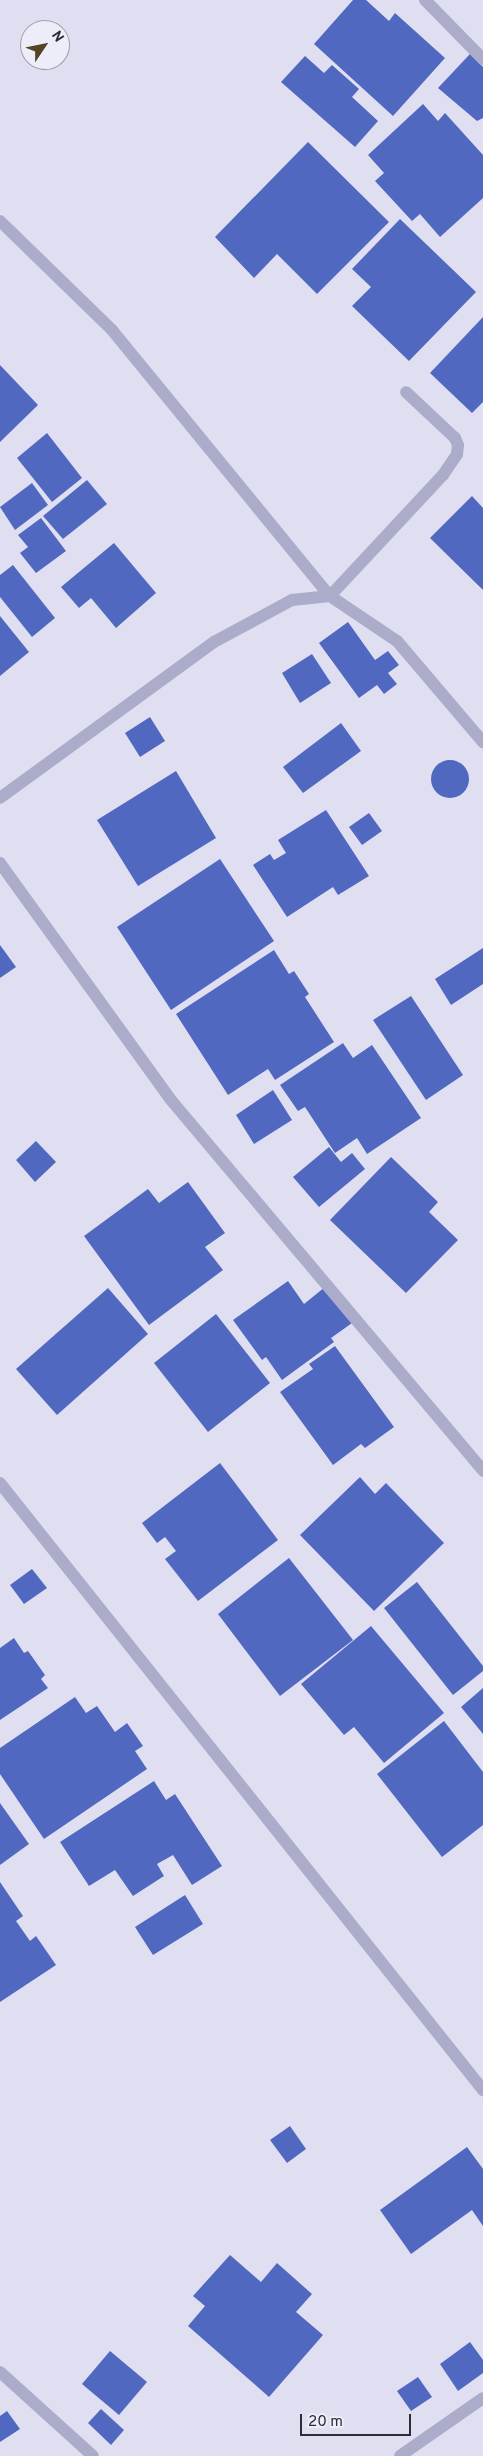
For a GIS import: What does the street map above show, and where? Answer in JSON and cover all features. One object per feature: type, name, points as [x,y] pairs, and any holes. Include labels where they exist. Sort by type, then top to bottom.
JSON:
[{"type":"street","points":[[425,0],[483,59]]},
{"type":"street","points":[[0,222],[112,330],[330,596],[397,641],[483,742]]},
{"type":"street","points":[[0,798],[214,642],[292,600],[330,596],[444,474],[457,454],[458,445],[454,438],[406,392]]},
{"type":"street","points":[[0,864],[172,1100],[483,1471]]},
{"type":"street","points":[[0,1483],[483,2090]]},
{"type":"street","points":[[0,2372],[93,2456]]},
{"type":"street","points":[[400,2456],[483,2398]]},
{"type":"building","points":[[353,0],[366,0],[389,21],[395,13],[445,58],[393,116],[314,44]]},
{"type":"building","points":[[470,54],[483,67],[483,118],[477,121],[438,88]]},
{"type":"building","points":[[305,56],[324,73],[332,65],[359,89],[352,97],[378,121],[355,147],[281,82]]},
{"type":"building","points":[[423,104],[438,121],[445,113],[483,155],[483,198],[440,237],[420,214],[412,221],[375,181],[384,173],[368,155]]},
{"type":"building","points":[[308,142],[389,222],[317,294],[277,254],[254,278],[215,237]]},
{"type":"building","points":[[400,219],[476,292],[409,361],[352,306],[371,287],[352,269]]},
{"type":"building","points":[[483,317],[483,402],[472,413],[430,373]]},
{"type":"building","points":[[0,365],[38,405],[0,442]]},
{"type":"building","points":[[47,433],[82,478],[52,502],[17,458]]},
{"type":"building","points":[[87,480],[107,504],[63,539],[43,516]]},
{"type":"building","points":[[32,483],[48,505],[15,530],[0,507]]},
{"type":"building","points":[[472,496],[483,508],[483,590],[430,538]]},
{"type":"building","points":[[41,518],[66,551],[36,573],[20,553],[28,547],[18,535]]},
{"type":"building","points":[[114,543],[156,593],[116,628],[91,598],[79,608],[61,587]]},
{"type":"building","points":[[13,565],[55,618],[32,637],[0,597],[0,575]]},
{"type":"building","points":[[0,616],[29,652],[0,676]]},
{"type":"building","points":[[348,622],[375,660],[388,651],[399,665],[388,673],[397,684],[384,694],[377,685],[359,698],[319,643]]},
{"type":"building","points":[[312,654],[331,683],[300,703],[282,673]]},
{"type":"building","points":[[150,717],[165,741],[140,757],[125,733]]},
{"type":"building","points":[[341,723],[361,751],[303,793],[283,767]]},
{"type":"building","points":[[450,760],[464,765],[469,779],[464,793],[450,798],[436,793],[431,779],[436,765]]},
{"type":"building","points":[[176,771],[216,838],[138,886],[97,820]]},
{"type":"building","points":[[326,810],[369,876],[338,895],[333,887],[287,917],[253,865],[270,854],[274,860],[286,853],[278,840]]},
{"type":"building","points":[[369,813],[382,831],[362,845],[349,827]]},
{"type":"building","points":[[220,859],[274,941],[171,1010],[117,927]]},
{"type":"building","points":[[0,945],[16,967],[0,978]]},
{"type":"building","points":[[483,948],[483,984],[451,1005],[435,979]]},
{"type":"building","points":[[274,950],[289,974],[294,971],[309,994],[305,997],[334,1042],[275,1080],[268,1069],[228,1095],[176,1014]]},
{"type":"building","points":[[411,996],[463,1075],[426,1100],[373,1020]]},
{"type":"building","points":[[343,1043],[353,1058],[372,1045],[421,1118],[367,1154],[357,1138],[335,1153],[305,1107],[298,1111],[280,1085]]},
{"type":"building","points":[[273,1090],[292,1120],[254,1144],[236,1115]]},
{"type":"building","points":[[36,1141],[56,1162],[35,1182],[16,1160]]},
{"type":"building","points":[[329,1147],[341,1162],[352,1153],[365,1169],[319,1207],[293,1177]]},
{"type":"building","points":[[391,1157],[438,1202],[429,1212],[458,1240],[406,1293],[330,1220]]},
{"type":"building","points":[[188,1182],[225,1233],[205,1247],[223,1270],[149,1325],[84,1236],[148,1189],[159,1203]]},
{"type":"building","points":[[288,1281],[304,1304],[325,1287],[352,1323],[331,1338],[334,1342],[282,1380],[266,1357],[262,1360],[233,1320]]},
{"type":"building","points":[[108,1288],[148,1334],[57,1415],[16,1369]]},
{"type":"building","points":[[216,1314],[270,1383],[208,1432],[154,1363]]},
{"type":"building","points":[[335,1346],[394,1427],[365,1448],[361,1444],[333,1465],[280,1392],[313,1369],[309,1364]]},
{"type":"building","points":[[220,1463],[278,1540],[198,1601],[165,1559],[176,1551],[165,1537],[157,1543],[142,1523]]},
{"type":"building","points":[[360,1477],[375,1494],[386,1483],[444,1543],[374,1611],[300,1535]]},
{"type":"building","points":[[289,1558],[353,1640],[280,1696],[218,1614]]},
{"type":"building","points":[[32,1569],[47,1588],[24,1604],[10,1585]]},
{"type":"building","points":[[417,1582],[483,1666],[483,1671],[453,1695],[384,1608]]},
{"type":"building","points":[[371,1626],[444,1713],[384,1763],[354,1727],[344,1735],[301,1684]]},
{"type":"building","points":[[14,1638],[24,1653],[28,1651],[45,1675],[41,1679],[48,1688],[0,1720],[0,1648]]},
{"type":"building","points":[[483,1688],[483,1734],[461,1707]]},
{"type":"building","points":[[75,1697],[86,1713],[97,1706],[115,1732],[127,1723],[143,1746],[135,1751],[147,1769],[44,1839],[0,1774],[0,1748]]},
{"type":"building","points":[[444,1721],[483,1772],[483,1825],[442,1857],[377,1774]]},
{"type":"building","points":[[154,1781],[166,1800],[175,1794],[222,1866],[192,1885],[173,1855],[157,1864],[164,1876],[133,1896],[115,1870],[89,1886],[60,1842]]},
{"type":"building","points":[[0,1803],[29,1844],[0,1865]]},
{"type":"building","points":[[0,1882],[23,1916],[16,1921],[30,1941],[36,1936],[56,1965],[0,2002]]},
{"type":"building","points":[[185,1895],[203,1924],[153,1955],[135,1927]]},
{"type":"building","points":[[290,2126],[306,2149],[287,2163],[270,2140]]},
{"type":"building","points":[[467,2147],[483,2169],[483,2226],[472,2210],[411,2254],[380,2210]]},
{"type":"building","points":[[230,2255],[261,2282],[277,2263],[312,2294],[296,2312],[323,2335],[269,2397],[188,2326],[205,2306],[193,2296]]},
{"type":"building","points":[[470,2342],[483,2360],[483,2373],[458,2391],[440,2364]]},
{"type":"building","points":[[110,2351],[147,2382],[119,2415],[82,2384]]},
{"type":"building","points":[[418,2377],[432,2397],[411,2411],[397,2391]]},
{"type":"building","points":[[101,2409],[124,2430],[111,2445],[88,2423]]},
{"type":"building","points":[[7,2411],[20,2429],[0,2442],[0,2416]]}]
